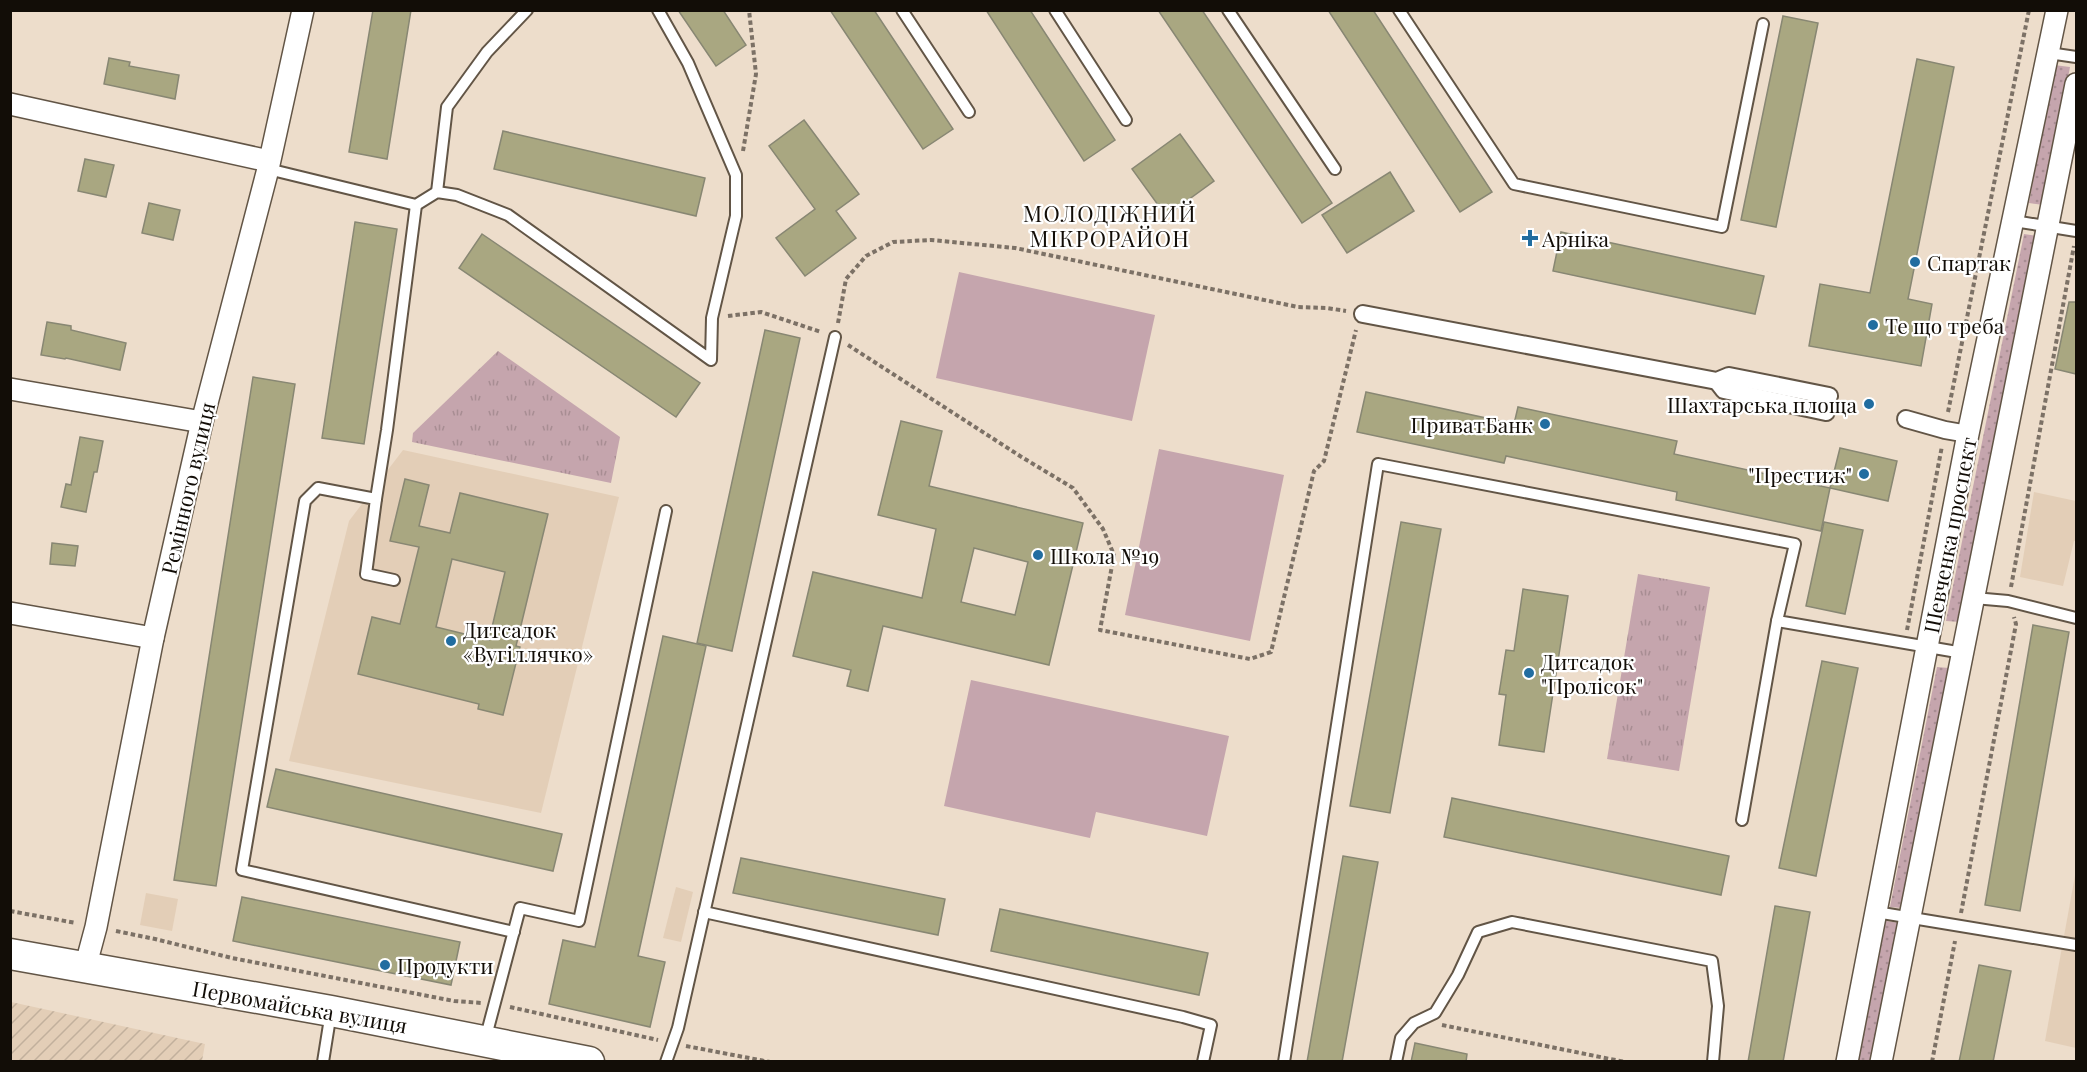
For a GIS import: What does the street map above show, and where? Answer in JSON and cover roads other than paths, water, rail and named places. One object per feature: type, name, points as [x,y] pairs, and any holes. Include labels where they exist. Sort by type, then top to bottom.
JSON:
[{"type":"main road","name":"Первомайська вулиця","points":[[10,954],[331,1011],[589,1062]]},
{"type":"street","name":"Ремінного вулиця","points":[[85,968],[96,927],[153,638],[202,422],[269,165],[303,10]]},
{"type":"street","name":"Шевченка проспект","points":[[1847,1062],[1968,434],[2057,10]]},
{"type":"street","name":"Шевченка проспект","points":[[1881,1062],[2076,84]]},
{"type":"street","points":[[10,104],[269,165]]},
{"type":"street","points":[[1363,314],[1717,381],[1724,390],[1828,404]]},
{"type":"street","points":[[10,389],[202,422]]},
{"type":"street","points":[[1906,419],[1968,434]]},
{"type":"street","points":[[10,613],[153,638]]},
{"type":"lane","points":[[437,192],[447,107],[487,52],[527,10]]},
{"type":"lane","points":[[269,165],[416,205],[437,192],[457,195],[508,215],[711,360],[712,318],[736,216],[736,175],[688,63],[658,10]]},
{"type":"lane","points":[[902,10],[969,112]]},
{"type":"lane","points":[[1055,10],[1126,120]]},
{"type":"lane","points":[[1228,10],[1335,169]]},
{"type":"lane","points":[[1399,10],[1514,183],[1722,227],[1763,24]]},
{"type":"lane","points":[[2049,53],[2076,57]]},
{"type":"lane","points":[[394,580],[366,574],[416,205]]},
{"type":"lane","points":[[2014,221],[2076,231]]},
{"type":"lane","points":[[666,1062],[678,1028],[835,337]]},
{"type":"lane","points":[[1284,1062],[1378,464],[1795,544],[1778,621],[1742,820]]},
{"type":"lane","points":[[376,499],[318,489],[304,501],[242,870],[514,932]]},
{"type":"lane","points":[[485,1040],[520,908],[579,921],[666,511]]},
{"type":"lane","points":[[1974,598],[2008,601],[2076,618]]},
{"type":"lane","points":[[1778,621],[1963,653]]},
{"type":"lane","points":[[704,912],[1211,1025],[1203,1062]]},
{"type":"lane","points":[[1876,912],[2076,945]]},
{"type":"lane","points":[[1395,1062],[1401,1038],[1418,1021],[1435,1013],[1458,975],[1478,932],[1512,922],[1712,961],[1718,1006],[1713,1062]]},
{"type":"lane","points":[[323,1062],[331,1011]]},
{"type":"place","name":"Арніка","points":[[1530,238]]},
{"type":"place","name":"Спартак","points":[[1915,262]]},
{"type":"place","name":"Те що треба","points":[[1873,325]]},
{"type":"place","name":"Шахтарська площа","points":[[1869,404]]},
{"type":"place","name":"ПриватБанк","points":[[1545,424]]},
{"type":"place","name":"\"Престиж\"","points":[[1864,474]]},
{"type":"place","name":"Школа №19","points":[[1038,555]]},
{"type":"place","name":"Дитсадок «Вугіллячко»","points":[[451,641]]},
{"type":"place","name":"Дитсадок \"Пролісок\"","points":[[1529,673]]},
{"type":"place","name":"Продукти","points":[[385,965]]},
{"type":"district","name":"МОЛОДІЖНИЙ МІКРОРАЙОН","points":[[1110,226]]}]
